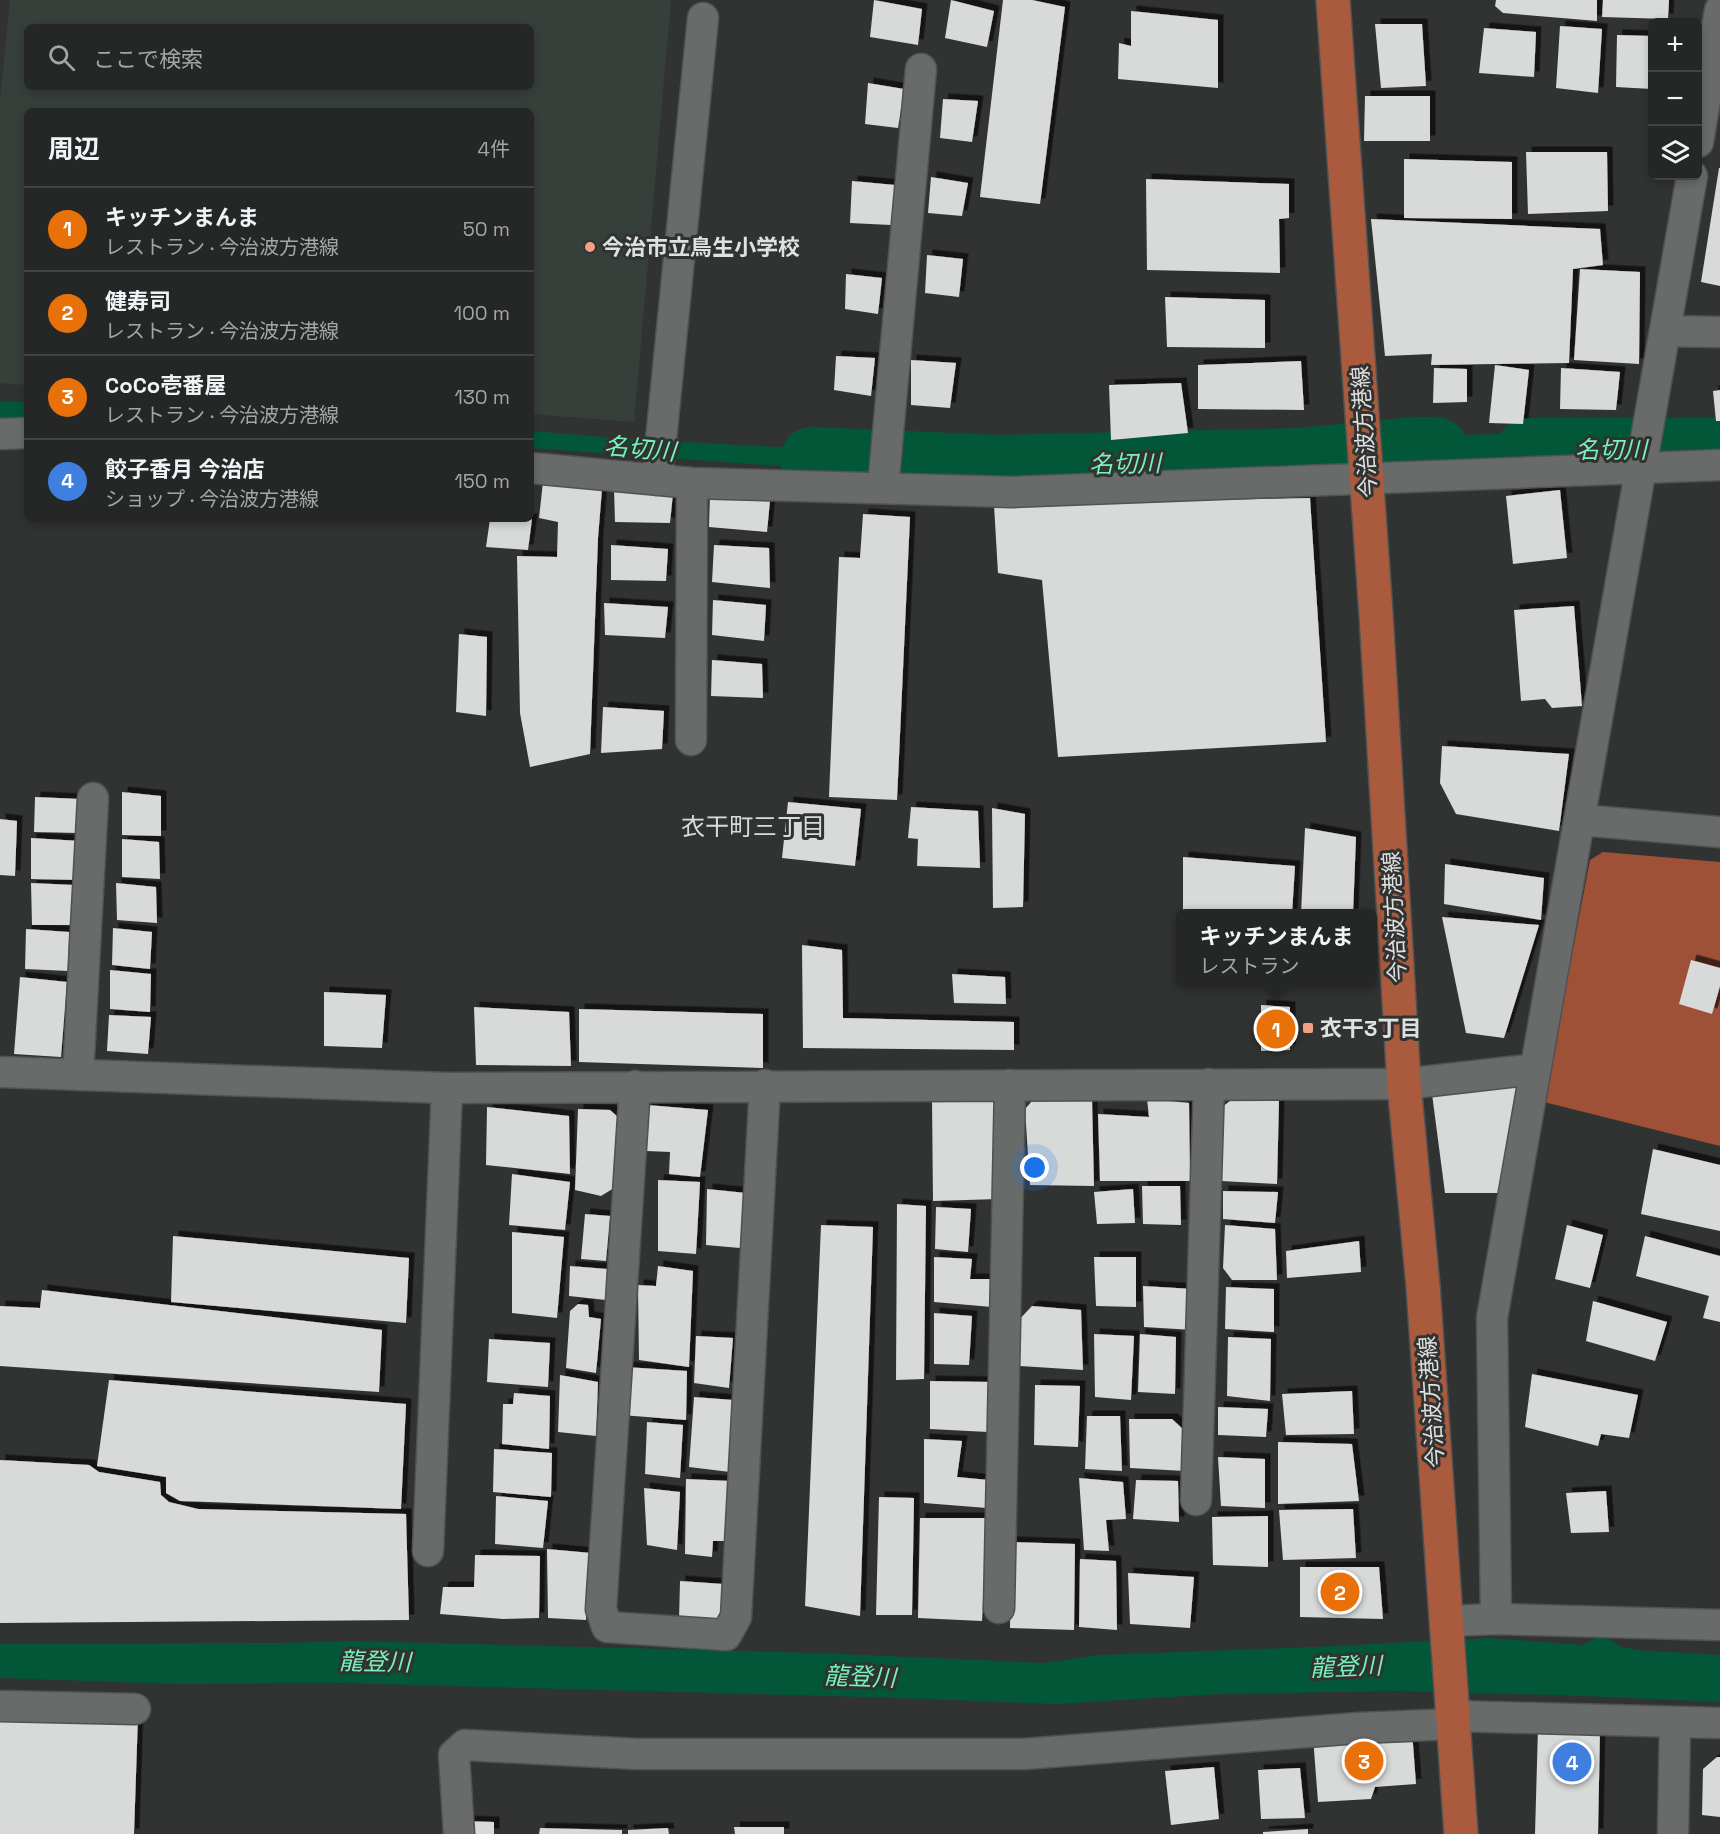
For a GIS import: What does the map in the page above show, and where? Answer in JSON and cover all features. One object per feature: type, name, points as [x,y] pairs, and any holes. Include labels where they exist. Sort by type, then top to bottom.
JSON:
[{"type":"main road","name":"今治波方港線","points":[[1333,0],[1367,479],[1404,1084],[1423,1286],[1461,1834]]},
{"type":"street","points":[[1701,126],[1720,10]]},
{"type":"street","points":[[657,480],[703,18]]},
{"type":"street","points":[[883,488],[921,69]]},
{"type":"street","points":[[1496,1619],[1492,1318],[1691,180]]},
{"type":"street","points":[[1665,331],[1720,332]]},
{"type":"street","points":[[0,434],[24,433]]},
{"type":"street","points":[[534,468],[692,483],[1012,492],[1720,465]]},
{"type":"street","points":[[691,740],[692,483]]},
{"type":"street","points":[[78,1075],[93,798]]},
{"type":"street","points":[[1580,820],[1720,832]]},
{"type":"street","points":[[0,1072],[447,1088],[1404,1084],[1535,1069]]},
{"type":"street","points":[[1196,1500],[1209,1084]]},
{"type":"street","points":[[635,1086],[601,1609],[607,1627],[726,1635],[736,1617],[765,1085]]},
{"type":"street","points":[[999,1608],[1010,1085]]},
{"type":"street","points":[[428,1551],[447,1088]]},
{"type":"street","points":[[1447,1621],[1496,1619],[1720,1625]]},
{"type":"street","points":[[0,1706],[135,1709]]},
{"type":"street","points":[[459,1834],[454,1755],[465,1745],[637,1754],[1024,1754],[1453,1720],[1720,1723]]},
{"type":"street","points":[[1673,1834],[1675,1722]]},
{"type":"shaded area","name":"今治市立鳥生小学校","points":[[10,0],[671,0],[634,422],[534,414],[534,108],[24,108],[24,385],[0,383],[0,100]]},
{"type":"shaded area","points":[[1603,852],[1720,862],[1720,1146],[1544,1102],[1590,860]]},
{"type":"water","points":[[0,402],[24,402],[24,420],[0,420]]},
{"type":"water","points":[[1660,427],[1720,428],[1720,454],[1661,455]]},
{"type":"water","points":[[534,431],[629,439],[874,452],[874,473],[534,448]]},
{"type":"water","points":[[1616,431],[1617,455],[1380,461],[1380,437]]},
{"type":"water","points":[[1320,443],[1322,471],[1173,477],[1172,450]]},
{"type":"water","points":[[1123,449],[1125,475],[1061,478],[1060,452]]},
{"type":"water","points":[[976,454],[1040,455],[1040,477],[976,476]]},
{"type":"water","name":"龍登川","points":[[1602,1634],[1619,1646],[1636,1650],[1720,1655],[1720,1702],[1395,1691],[1220,1694],[1057,1704],[341,1683],[178,1684],[0,1678],[0,1644],[350,1641],[818,1653],[1044,1663],[1099,1655],[1490,1638],[1583,1645]]},
{"type":"building","points":[[874,0],[922,9],[918,45],[870,37]]},
{"type":"building","points":[[951,0],[994,11],[987,47],[945,38]]},
{"type":"building","points":[[1003,0],[1032,0],[1065,7],[1040,204],[980,197]]},
{"type":"building","points":[[1496,0],[1597,0],[1597,21],[1503,13],[1495,6]]},
{"type":"building","points":[[1603,0],[1669,0],[1668,18],[1602,17]]},
{"type":"building","points":[[1131,11],[1218,20],[1218,88],[1118,79],[1119,43],[1131,46]]},
{"type":"building","points":[[1375,24],[1422,24],[1426,86],[1381,88]]},
{"type":"building","points":[[1560,26],[1602,29],[1598,93],[1556,88]]},
{"type":"building","points":[[1484,28],[1536,32],[1534,77],[1479,73]]},
{"type":"building","points":[[1617,35],[1648,36],[1648,89],[1616,87]]},
{"type":"building","points":[[868,83],[904,89],[898,128],[865,124]]},
{"type":"building","points":[[1365,96],[1430,96],[1430,141],[1364,141]]},
{"type":"building","points":[[943,99],[978,101],[972,142],[940,138]]},
{"type":"building","points":[[1526,152],[1607,152],[1608,211],[1528,214]]},
{"type":"building","points":[[1404,159],[1512,162],[1512,219],[1404,218]]},
{"type":"building","points":[[1720,168],[1720,286],[1701,282]]},
{"type":"building","points":[[931,177],[968,183],[962,216],[928,213]]},
{"type":"building","points":[[1146,179],[1289,184],[1289,218],[1279,219],[1280,273],[1147,270]]},
{"type":"building","points":[[852,181],[895,185],[891,225],[850,223]]},
{"type":"building","points":[[1371,219],[1600,229],[1603,265],[1573,269],[1569,363],[1431,365],[1432,354],[1385,356]]},
{"type":"building","points":[[927,255],[963,259],[959,297],[925,293]]},
{"type":"building","points":[[1580,269],[1640,272],[1639,364],[1574,360]]},
{"type":"building","points":[[846,274],[882,278],[878,314],[845,309]]},
{"type":"building","points":[[1165,297],[1265,300],[1265,348],[1167,347]]},
{"type":"building","points":[[836,356],[875,358],[871,396],[834,390]]},
{"type":"building","points":[[911,360],[956,363],[950,408],[911,405]]},
{"type":"building","points":[[1301,361],[1304,410],[1198,409],[1198,365]]},
{"type":"building","points":[[1495,365],[1529,370],[1523,424],[1489,423]]},
{"type":"building","points":[[1434,368],[1467,369],[1467,402],[1433,403]]},
{"type":"building","points":[[1561,368],[1620,372],[1616,410],[1560,409]]},
{"type":"building","points":[[1181,383],[1188,433],[1111,440],[1109,385]]},
{"type":"building","points":[[1720,390],[1720,421],[1716,421],[1713,391]]},
{"type":"building","points":[[543,482],[602,489],[590,754],[530,767],[520,713],[517,556],[557,557],[558,522],[539,518]]},
{"type":"building","points":[[614,489],[673,493],[670,523],[615,522]]},
{"type":"building","points":[[1560,490],[1567,558],[1513,564],[1506,496]]},
{"type":"building","points":[[710,494],[770,500],[767,532],[709,527]]},
{"type":"building","points":[[1310,498],[1326,742],[1058,757],[1042,580],[998,573],[994,505]]},
{"type":"building","points":[[863,514],[910,517],[897,800],[829,797],[839,557],[860,558]]},
{"type":"building","points":[[490,522],[532,522],[528,550],[486,547]]},
{"type":"building","points":[[611,545],[668,549],[666,581],[611,580]]},
{"type":"building","points":[[714,545],[769,548],[770,588],[712,582]]},
{"type":"building","points":[[713,600],[766,605],[764,641],[712,635]]},
{"type":"building","points":[[604,603],[668,607],[665,638],[605,635]]},
{"type":"building","points":[[1574,606],[1582,706],[1552,708],[1545,699],[1521,701],[1514,610]]},
{"type":"building","points":[[459,634],[487,637],[486,716],[456,712]]},
{"type":"building","points":[[712,660],[762,664],[763,698],[711,696]]},
{"type":"building","points":[[603,707],[664,711],[662,749],[601,753]]},
{"type":"building","points":[[1442,746],[1569,754],[1559,831],[1456,814],[1440,783]]},
{"type":"building","points":[[122,792],[161,796],[161,836],[122,835]]},
{"type":"building","points":[[35,797],[80,799],[78,833],[34,832]]},
{"type":"building","points":[[788,802],[861,809],[855,866],[782,858]]},
{"type":"building","points":[[911,807],[978,811],[980,868],[917,866],[918,839],[908,838]]},
{"type":"building","points":[[992,808],[1025,814],[1023,907],[993,908]]},
{"type":"building","points":[[0,819],[17,821],[15,876],[0,875]]},
{"type":"building","points":[[1305,828],[1356,837],[1353,909],[1301,909]]},
{"type":"building","points":[[31,838],[80,841],[80,880],[31,879]]},
{"type":"building","points":[[122,839],[159,842],[160,879],[122,877]]},
{"type":"building","points":[[1183,857],[1295,866],[1292,909],[1183,909]]},
{"type":"building","points":[[1445,864],[1544,878],[1541,920],[1444,904]]},
{"type":"building","points":[[31,883],[74,885],[75,925],[32,925]]},
{"type":"building","points":[[116,883],[156,887],[157,923],[117,920]]},
{"type":"building","points":[[1442,917],[1539,925],[1504,1038],[1466,1033]]},
{"type":"building","points":[[113,928],[152,932],[150,969],[112,965]]},
{"type":"building","points":[[26,929],[69,932],[68,971],[25,969]]},
{"type":"building","points":[[802,945],[842,950],[843,1018],[1014,1022],[1014,1050],[803,1048]]},
{"type":"building","points":[[1691,960],[1720,968],[1720,986],[1712,1014],[1679,1004]]},
{"type":"building","points":[[110,970],[151,974],[150,1012],[110,1009]]},
{"type":"building","points":[[952,974],[1005,977],[1006,1004],[954,1003]]},
{"type":"building","points":[[20,977],[67,982],[61,1057],[14,1054]]},
{"type":"building","points":[[324,992],[386,995],[382,1048],[324,1046]]},
{"type":"building","points":[[1261,1005],[1290,1007],[1290,1050],[1261,1051]]},
{"type":"building","points":[[474,1007],[569,1012],[571,1066],[476,1065]]},
{"type":"building","points":[[579,1009],[763,1014],[763,1068],[579,1062]]},
{"type":"building","points":[[109,1015],[151,1017],[148,1054],[107,1051]]},
{"type":"building","points":[[1525,1086],[1514,1193],[1445,1193],[1432,1094]]},
{"type":"building","points":[[1040,1092],[1092,1100],[1094,1186],[1030,1185],[1025,1109]]},
{"type":"building","points":[[1234,1098],[1279,1101],[1277,1184],[1221,1181],[1222,1107]]},
{"type":"building","points":[[1002,1099],[998,1199],[933,1201],[932,1100]]},
{"type":"building","points":[[1147,1099],[1189,1103],[1190,1181],[1100,1181],[1098,1114],[1149,1117]]},
{"type":"building","points":[[647,1105],[708,1110],[700,1177],[669,1174],[670,1152],[647,1151]]},
{"type":"building","points":[[487,1107],[569,1116],[570,1174],[486,1165]]},
{"type":"building","points":[[578,1109],[610,1110],[619,1118],[614,1188],[601,1196],[575,1190]]},
{"type":"building","points":[[1653,1149],[1720,1165],[1720,1231],[1641,1214]]},
{"type":"building","points":[[512,1174],[570,1182],[565,1230],[509,1225]]},
{"type":"building","points":[[658,1180],[700,1182],[696,1254],[658,1251]]},
{"type":"building","points":[[1142,1186],[1180,1186],[1181,1225],[1143,1224]]},
{"type":"building","points":[[707,1189],[746,1193],[740,1248],[706,1245]]},
{"type":"building","points":[[1133,1189],[1135,1223],[1097,1224],[1094,1192]]},
{"type":"building","points":[[1223,1191],[1278,1192],[1275,1223],[1223,1219]]},
{"type":"building","points":[[897,1204],[926,1206],[924,1379],[896,1380]]},
{"type":"building","points":[[936,1207],[971,1209],[968,1252],[935,1249]]},
{"type":"building","points":[[585,1214],[610,1216],[606,1261],[581,1259]]},
{"type":"building","points":[[821,1225],[873,1227],[860,1616],[805,1606]]},
{"type":"building","points":[[1225,1225],[1275,1229],[1277,1280],[1232,1280],[1223,1268]]},
{"type":"building","points":[[1567,1225],[1603,1235],[1590,1288],[1555,1279]]},
{"type":"building","points":[[512,1232],[564,1237],[557,1318],[512,1313]]},
{"type":"building","points":[[173,1236],[409,1258],[406,1323],[171,1302]]},
{"type":"building","points":[[1645,1236],[1720,1256],[1720,1322],[1703,1318],[1709,1296],[1636,1276]]},
{"type":"building","points":[[1359,1241],[1361,1272],[1287,1278],[1286,1251]]},
{"type":"building","points":[[934,1257],[972,1259],[970,1279],[995,1279],[992,1307],[934,1302]]},
{"type":"building","points":[[1094,1257],[1136,1257],[1136,1307],[1096,1306]]},
{"type":"building","points":[[570,1266],[607,1269],[606,1300],[569,1296]]},
{"type":"building","points":[[658,1266],[693,1271],[689,1367],[639,1360],[638,1285],[656,1286]]},
{"type":"building","points":[[1143,1286],[1193,1289],[1193,1330],[1144,1327]]},
{"type":"building","points":[[1226,1287],[1274,1289],[1274,1332],[1225,1329]]},
{"type":"building","points":[[42,1290],[382,1330],[379,1392],[0,1366],[0,1306],[40,1308]]},
{"type":"building","points":[[1593,1301],[1667,1322],[1655,1361],[1586,1341]]},
{"type":"building","points":[[578,1304],[588,1305],[589,1317],[601,1319],[596,1373],[566,1368],[570,1311]]},
{"type":"building","points":[[1032,1306],[1081,1310],[1083,1370],[1020,1366],[1017,1322]]},
{"type":"building","points":[[934,1313],[972,1316],[969,1365],[934,1364]]},
{"type":"building","points":[[1094,1334],[1134,1336],[1131,1400],[1095,1397]]},
{"type":"building","points":[[1140,1334],[1176,1337],[1175,1394],[1138,1392]]},
{"type":"building","points":[[696,1336],[733,1338],[729,1388],[694,1383]]},
{"type":"building","points":[[1228,1337],[1271,1339],[1270,1401],[1227,1396]]},
{"type":"building","points":[[489,1339],[550,1343],[548,1387],[487,1382]]},
{"type":"building","points":[[625,1367],[687,1371],[686,1420],[621,1415]]},
{"type":"building","points":[[1532,1374],[1638,1395],[1629,1438],[1601,1434],[1598,1446],[1525,1427]]},
{"type":"building","points":[[560,1375],[598,1382],[596,1436],[558,1432]]},
{"type":"building","points":[[109,1380],[406,1404],[401,1509],[180,1501],[166,1493],[166,1477],[97,1466]]},
{"type":"building","points":[[930,1381],[991,1382],[988,1432],[930,1429]]},
{"type":"building","points":[[1035,1385],[1080,1386],[1078,1447],[1034,1445]]},
{"type":"building","points":[[1352,1391],[1354,1434],[1286,1435],[1282,1394]]},
{"type":"building","points":[[514,1393],[550,1396],[549,1449],[502,1444],[503,1404],[513,1404]]},
{"type":"building","points":[[694,1397],[733,1400],[736,1443],[730,1442],[730,1472],[689,1467]]},
{"type":"building","points":[[1218,1407],[1268,1409],[1266,1437],[1218,1435]]},
{"type":"building","points":[[1087,1416],[1120,1416],[1122,1471],[1085,1469]]},
{"type":"building","points":[[1129,1419],[1172,1419],[1186,1432],[1185,1471],[1130,1468]]},
{"type":"building","points":[[647,1422],[683,1425],[680,1478],[645,1474]]},
{"type":"building","points":[[924,1439],[962,1441],[957,1477],[989,1480],[987,1508],[924,1503]]},
{"type":"building","points":[[1278,1442],[1352,1444],[1359,1501],[1278,1504]]},
{"type":"building","points":[[494,1449],[552,1453],[551,1497],[493,1492]]},
{"type":"building","points":[[1218,1457],[1265,1459],[1265,1508],[1221,1506]]},
{"type":"building","points":[[0,1460],[89,1465],[99,1472],[160,1482],[161,1495],[169,1502],[198,1509],[406,1514],[409,1620],[0,1623]]},
{"type":"building","points":[[1079,1478],[1123,1482],[1126,1519],[1106,1520],[1109,1551],[1084,1550]]},
{"type":"building","points":[[686,1479],[730,1481],[725,1541],[713,1541],[712,1557],[685,1554]]},
{"type":"building","points":[[1136,1480],[1178,1481],[1179,1522],[1133,1519]]},
{"type":"building","points":[[644,1488],[680,1492],[677,1550],[647,1545]]},
{"type":"building","points":[[1606,1491],[1609,1532],[1571,1533],[1566,1493]]},
{"type":"building","points":[[496,1496],[548,1501],[543,1548],[495,1544]]},
{"type":"building","points":[[879,1497],[914,1498],[912,1615],[876,1615]]},
{"type":"building","points":[[1353,1509],[1356,1558],[1283,1560],[1279,1510]]},
{"type":"building","points":[[1268,1516],[1268,1567],[1213,1565],[1212,1517]]},
{"type":"building","points":[[920,1518],[987,1518],[982,1621],[918,1618]]},
{"type":"building","points":[[1011,1542],[1075,1544],[1074,1630],[1010,1628]]},
{"type":"building","points":[[547,1549],[591,1553],[586,1620],[548,1618]]},
{"type":"building","points":[[475,1555],[540,1556],[539,1618],[503,1619],[440,1614],[443,1587],[474,1587]]},
{"type":"building","points":[[1080,1559],[1116,1561],[1117,1630],[1079,1627]]},
{"type":"building","points":[[1300,1567],[1379,1567],[1383,1619],[1300,1617]]},
{"type":"building","points":[[1128,1573],[1194,1577],[1190,1628],[1130,1624]]},
{"type":"building","points":[[680,1581],[723,1584],[722,1614],[710,1624],[679,1621]]},
{"type":"building","points":[[0,1712],[138,1715],[134,1834],[0,1834]]},
{"type":"building","points":[[1538,1728],[1600,1730],[1598,1834],[1535,1834]]},
{"type":"building","points":[[1412,1731],[1416,1784],[1375,1787],[1371,1799],[1318,1802],[1313,1737]]},
{"type":"building","points":[[1720,1757],[1720,1817],[1702,1815],[1703,1769]]},
{"type":"building","points":[[1214,1767],[1219,1819],[1171,1825],[1165,1771]]},
{"type":"building","points":[[1300,1768],[1305,1818],[1261,1819],[1258,1770]]},
{"type":"building","points":[[460,1821],[494,1822],[494,1834],[461,1834]]},
{"type":"building","points":[[734,1827],[784,1827],[784,1834],[735,1834]]},
{"type":"building","points":[[540,1828],[622,1830],[622,1834],[539,1834]]},
{"type":"building","points":[[668,1828],[669,1834],[628,1834],[628,1830]]},
{"type":"building","points":[[1308,1829],[1308,1834],[1263,1834],[1263,1832]]},
{"type":"waterway","name":"名切川","points":[[812,459],[999,467],[1298,460],[1413,449],[1436,449]]},
{"type":"waterway","name":"名切川","points":[[1528,450],[1720,450]]},
{"type":"place","name":"今治市立鳥生小学校","points":[[590,247]]},
{"type":"place","name":"衣干3丁目","points":[[1308,1028]]},
{"type":"place","name":"キッチンまんま","points":[[1276,1029]]},
{"type":"place","name":"健寿司","points":[[1340,1592]]},
{"type":"place","name":"CoCo壱番屋","points":[[1364,1761]]},
{"type":"place","name":"餃子香月 今治店","points":[[1572,1762]]},
{"type":"district","name":"衣干町三丁目","points":[[753,827]]}]
